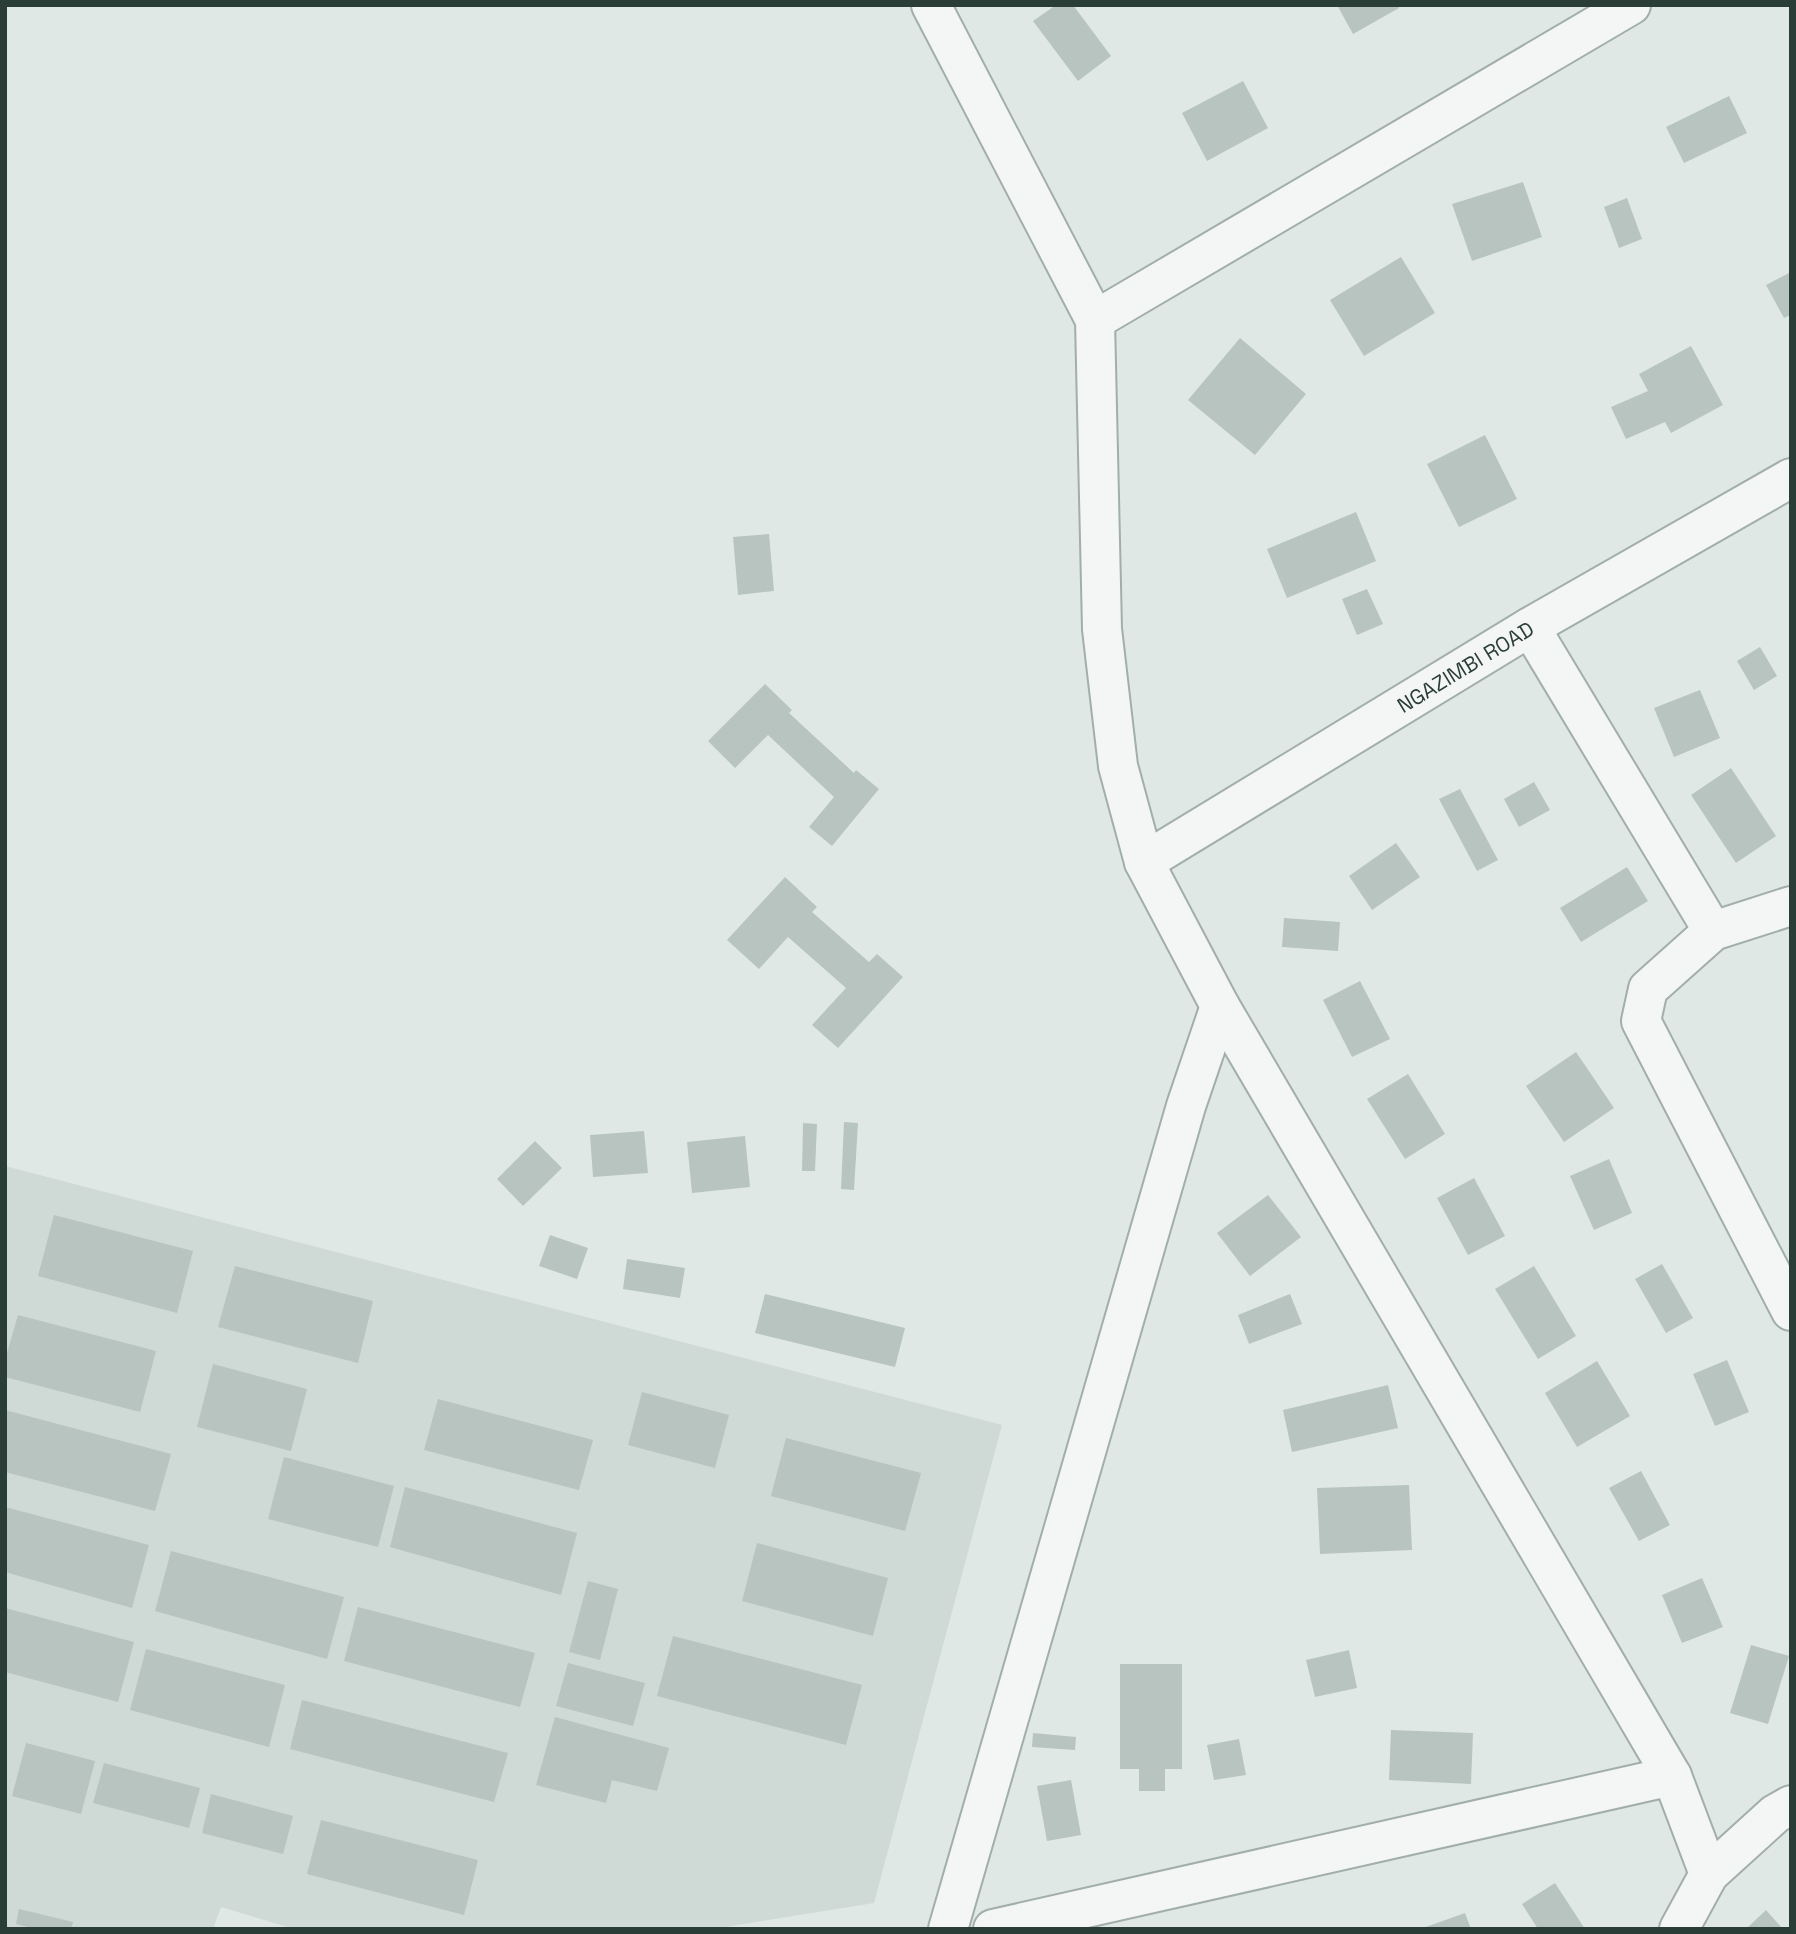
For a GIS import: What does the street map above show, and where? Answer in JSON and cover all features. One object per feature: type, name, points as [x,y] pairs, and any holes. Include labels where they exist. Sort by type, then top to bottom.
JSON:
[{"type":"street","points":[[931,5],[1095,320],[1102,629],[1118,766],[1144,862],[1220,1006],[1672,1776],[1709,1874]]},
{"type":"street","points":[[1095,320],[1632,5]]},
{"type":"street","name":"NGAZIMBI ROAD","points":[[1144,862],[1530,627],[1791,478]]},
{"type":"street","points":[[1530,627],[1713,931]]},
{"type":"street","points":[[1791,906],[1713,931],[1648,989],[1641,1021],[1791,1311]]},
{"type":"street","points":[[948,1929],[1186,1106],[1220,1006]]},
{"type":"street","points":[[993,1929],[1672,1776]]},
{"type":"street","points":[[1679,1929],[1709,1874],[1775,1814],[1791,1805]]},
{"type":"shaded area","points":[[5,1166],[1002,1425],[874,1903],[713,1929],[294,1929],[221,1907],[213,1929],[5,1929]]},
{"type":"building","points":[[1056,5],[1073,5],[1111,56],[1078,81],[1033,21]]},
{"type":"building","points":[[1337,5],[1398,5],[1399,8],[1353,34]]},
{"type":"building","points":[[1243,81],[1268,128],[1207,161],[1182,113]]},
{"type":"building","points":[[1729,96],[1747,133],[1684,163],[1666,127]]},
{"type":"building","points":[[1523,182],[1542,237],[1472,261],[1452,204]]},
{"type":"building","points":[[1627,198],[1642,239],[1619,248],[1604,207]]},
{"type":"building","points":[[1401,257],[1435,313],[1364,356],[1330,300]]},
{"type":"building","points":[[1791,272],[1791,315],[1784,318],[1766,285]]},
{"type":"building","points":[[1240,338],[1306,394],[1255,455],[1188,400]]},
{"type":"building","points":[[1691,346],[1723,405],[1671,433],[1665,422],[1626,439],[1611,407],[1648,391],[1639,374]]},
{"type":"building","points":[[1485,435],[1517,499],[1459,527],[1427,464]]},
{"type":"building","points":[[1356,512],[1376,561],[1287,598],[1267,549]]},
{"type":"building","points":[[769,534],[774,591],[738,595],[733,537]]},
{"type":"building","points":[[1367,589],[1383,624],[1357,635],[1342,599]]},
{"type":"building","points":[[1760,647],[1777,676],[1754,690],[1737,661]]},
{"type":"building","points":[[765,684],[792,710],[789,713],[854,773],[856,770],[879,789],[832,846],[809,827],[834,797],[768,735],[735,768],[708,741]]},
{"type":"building","points":[[1700,690],[1720,738],[1674,757],[1654,708]]},
{"type":"building","points":[[1731,768],[1776,836],[1736,863],[1691,795]]},
{"type":"building","points":[[1534,782],[1550,810],[1519,827],[1504,799]]},
{"type":"building","points":[[1460,789],[1498,860],[1477,871],[1439,799]]},
{"type":"building","points":[[1396,843],[1420,877],[1372,910],[1349,876]]},
{"type":"building","points":[[1627,867],[1648,901],[1581,942],[1560,908]]},
{"type":"building","points":[[785,877],[817,907],[812,912],[869,962],[877,954],[903,977],[838,1048],[812,1025],[846,988],[788,937],[759,969],[727,940]]},
{"type":"building","points":[[1284,918],[1340,922],[1338,951],[1282,947]]},
{"type":"building","points":[[1360,981],[1390,1039],[1352,1057],[1323,1000]]},
{"type":"building","points":[[1576,1052],[1614,1108],[1564,1142],[1526,1086]]},
{"type":"building","points":[[1408,1074],[1445,1134],[1405,1159],[1367,1099]]},
{"type":"building","points":[[844,1122],[858,1123],[854,1190],[841,1189]]},
{"type":"building","points":[[803,1123],[817,1124],[815,1171],[802,1171]]},
{"type":"building","points":[[644,1131],[648,1173],[593,1177],[590,1135]]},
{"type":"building","points":[[745,1136],[750,1187],[692,1193],[687,1142]]},
{"type":"building","points":[[535,1141],[562,1168],[523,1206],[497,1179]]},
{"type":"building","points":[[1609,1159],[1632,1213],[1594,1230],[1570,1176]]},
{"type":"building","points":[[1474,1178],[1505,1236],[1468,1255],[1437,1198]]},
{"type":"building","points":[[1268,1195],[1301,1237],[1250,1276],[1217,1233]]},
{"type":"building","points":[[54,1215],[193,1251],[177,1313],[38,1276]]},
{"type":"building","points":[[550,1235],[588,1248],[577,1279],[539,1266]]},
{"type":"building","points":[[627,1259],[685,1268],[680,1298],[623,1289]]},
{"type":"building","points":[[1662,1264],[1693,1318],[1666,1333],[1635,1279]]},
{"type":"building","points":[[235,1266],[373,1301],[358,1363],[218,1327]]},
{"type":"building","points":[[1534,1266],[1576,1336],[1538,1359],[1495,1289]]},
{"type":"building","points":[[765,1294],[905,1328],[895,1367],[755,1333]]},
{"type":"building","points":[[1290,1294],[1302,1324],[1249,1344],[1238,1315]]},
{"type":"building","points":[[18,1315],[156,1351],[140,1412],[5,1377],[5,1360]]},
{"type":"building","points":[[1727,1360],[1749,1412],[1715,1426],[1693,1374]]},
{"type":"building","points":[[1597,1361],[1630,1416],[1577,1447],[1545,1393]]},
{"type":"building","points":[[213,1364],[307,1389],[291,1451],[197,1427]]},
{"type":"building","points":[[1388,1385],[1398,1428],[1292,1452],[1283,1410]]},
{"type":"building","points":[[642,1392],[729,1415],[715,1468],[628,1445]]},
{"type":"building","points":[[438,1399],[593,1440],[579,1490],[424,1450]]},
{"type":"building","points":[[5,1410],[171,1454],[155,1511],[5,1472]]},
{"type":"building","points":[[786,1438],[921,1473],[905,1531],[771,1496]]},
{"type":"building","points":[[284,1457],[394,1486],[378,1547],[268,1519]]},
{"type":"building","points":[[1641,1471],[1670,1525],[1639,1541],[1609,1488]]},
{"type":"building","points":[[1409,1485],[1412,1550],[1320,1554],[1317,1488]]},
{"type":"building","points":[[405,1487],[577,1533],[561,1595],[390,1547]]},
{"type":"building","points":[[5,1507],[149,1545],[132,1608],[5,1572]]},
{"type":"building","points":[[757,1543],[888,1578],[873,1636],[742,1601]]},
{"type":"building","points":[[171,1551],[344,1597],[327,1659],[155,1611]]},
{"type":"building","points":[[1702,1578],[1723,1627],[1682,1643],[1662,1595]]},
{"type":"building","points":[[588,1581],[618,1589],[600,1660],[569,1652]]},
{"type":"building","points":[[358,1607],[535,1653],[520,1707],[344,1661]]},
{"type":"building","points":[[5,1608],[134,1642],[118,1702],[5,1672]]},
{"type":"building","points":[[673,1636],[862,1685],[846,1745],[657,1696]]},
{"type":"building","points":[[1751,1645],[1789,1656],[1768,1724],[1730,1713]]},
{"type":"building","points":[[146,1649],[285,1685],[269,1747],[130,1710]]},
{"type":"building","points":[[1349,1650],[1357,1688],[1315,1697],[1306,1660]]},
{"type":"building","points":[[568,1663],[645,1683],[633,1726],[556,1706]]},
{"type":"building","points":[[1120,1664],[1182,1664],[1182,1769],[1165,1769],[1165,1791],[1139,1791],[1139,1769],[1120,1769]]},
{"type":"building","points":[[302,1700],[508,1753],[494,1802],[290,1749]]},
{"type":"building","points":[[555,1717],[669,1748],[657,1791],[612,1780],[606,1803],[536,1785]]},
{"type":"building","points":[[1391,1730],[1473,1733],[1471,1784],[1389,1780]]},
{"type":"building","points":[[1033,1733],[1076,1737],[1075,1750],[1032,1747]]},
{"type":"building","points":[[1239,1739],[1246,1775],[1214,1780],[1207,1745]]},
{"type":"building","points":[[26,1743],[95,1761],[81,1814],[12,1796]]},
{"type":"building","points":[[104,1763],[200,1788],[189,1828],[93,1803]]},
{"type":"building","points":[[1071,1780],[1081,1835],[1047,1841],[1037,1786]]},
{"type":"building","points":[[211,1794],[293,1816],[283,1854],[202,1833]]},
{"type":"building","points":[[321,1820],[478,1860],[464,1915],[307,1874]]},
{"type":"building","points":[[1555,1883],[1585,1929],[1538,1929],[1522,1904]]},
{"type":"building","points":[[19,1909],[73,1922],[71,1929],[36,1929],[16,1924]]},
{"type":"building","points":[[1766,1910],[1783,1929],[1746,1929]]},
{"type":"building","points":[[1465,1913],[1471,1929],[1423,1929],[1423,1928]]}]
